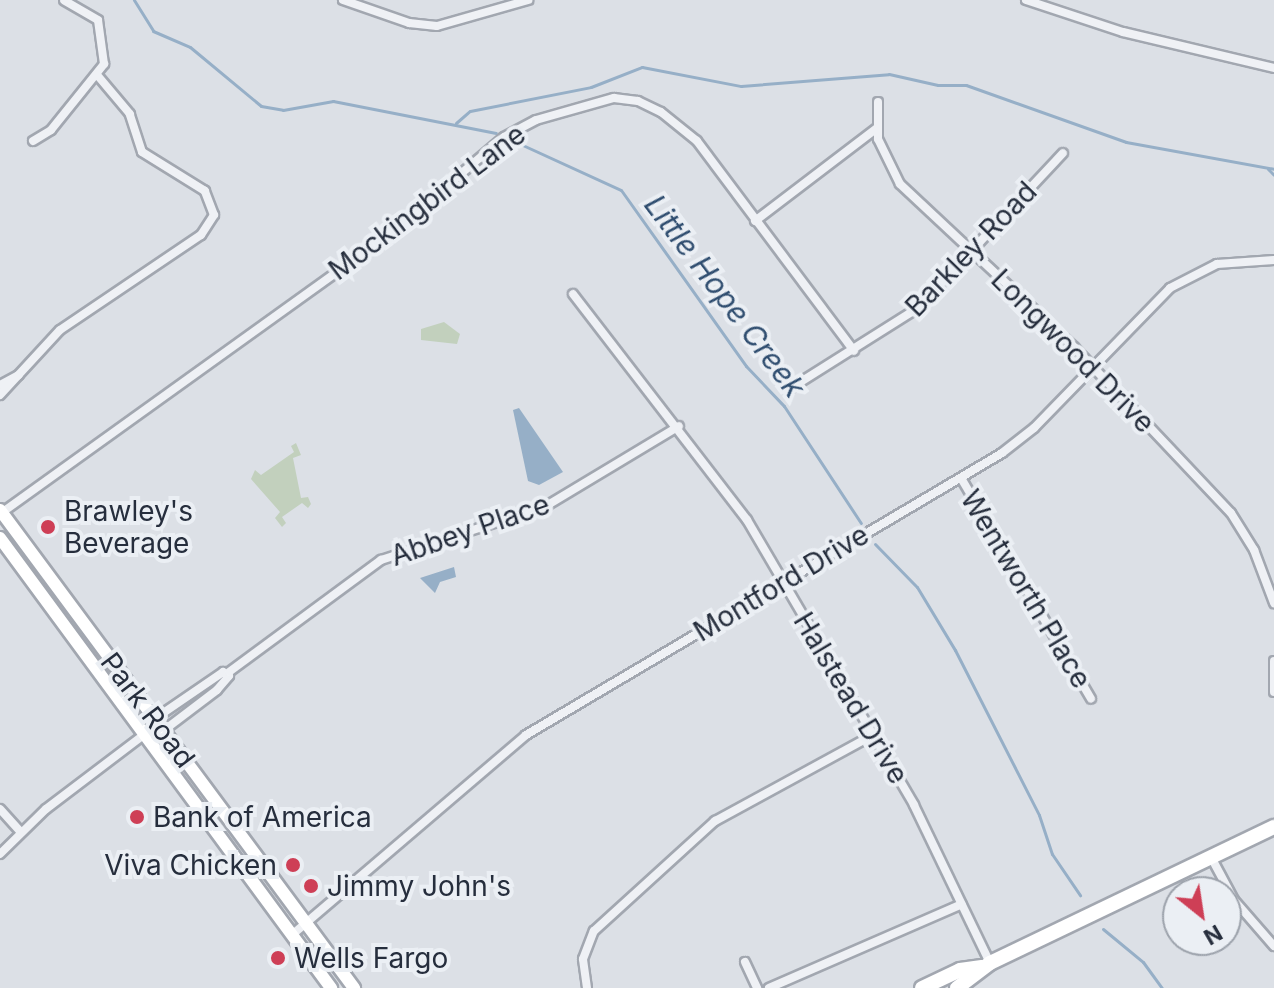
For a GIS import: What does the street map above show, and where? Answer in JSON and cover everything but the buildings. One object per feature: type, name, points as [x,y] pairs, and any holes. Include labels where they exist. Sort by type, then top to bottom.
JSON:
[{"type":"main road","name":"Park Road","points":[[1,512],[354,988]]},
{"type":"main road","name":"Park Road","points":[[0,538],[328,984]]},
{"type":"main road","points":[[957,988],[986,965],[1274,827]]},
{"type":"main road","points":[[922,988],[960,970],[986,965]]},
{"type":"street","points":[[33,141],[51,130],[98,76],[105,52],[103,30],[92,14],[64,0]]},
{"type":"street","points":[[343,0],[409,23],[437,26],[528,0]]},
{"type":"street","points":[[1026,0],[1123,32],[1274,68]]},
{"type":"street","points":[[1,390],[60,330],[201,235],[214,215],[205,191],[142,152],[130,114],[98,76]]},
{"type":"street","name":"Mockingbird Lane","points":[[1,512],[396,229],[492,145],[536,120],[614,98],[638,101],[697,141],[854,351]]},
{"type":"street","name":"Longwood Drive","points":[[878,102],[877,128],[884,155],[900,184],[1094,367],[1231,513],[1254,550],[1274,603]]},
{"type":"street","points":[[755,221],[877,128]]},
{"type":"street","name":"Barkley Road","points":[[791,388],[918,308],[1063,153]]},
{"type":"street","name":"Montford Drive","points":[[293,934],[526,735],[961,478],[1034,428],[1161,295],[1191,274],[1230,261],[1274,260]]},
{"type":"street","name":"Halstead Drive","points":[[573,294],[679,426],[742,513],[873,735],[962,904],[986,965]]},
{"type":"street","name":"Abbey Place","points":[[229,672],[381,560],[546,506],[679,426]]},
{"type":"street","name":"Wentworth Place","points":[[961,478],[1091,699]]},
{"type":"street","points":[[1274,661],[1274,692]]},
{"type":"street","points":[[0,854],[21,832],[146,733],[154,719],[213,676],[229,672]]},
{"type":"street","points":[[146,733],[163,731],[223,686],[229,672]]},
{"type":"street","points":[[587,988],[583,959],[594,931],[703,831],[764,790],[873,735]]},
{"type":"street","points":[[0,809],[21,832]]},
{"type":"street","points":[[1211,857],[1234,900],[1274,946]]},
{"type":"street","points":[[769,988],[962,904]]},
{"type":"street","points":[[745,962],[757,988]]},
{"type":"street","points":[[314,988],[328,984]]},
{"type":"green space","points":[[444,322],[460,334],[457,344],[421,340],[421,329]]},
{"type":"green space","points":[[296,443],[301,455],[293,458],[301,498],[308,497],[311,504],[308,508],[302,503],[282,517],[286,523],[282,527],[275,518],[280,512],[251,479],[255,470],[261,475],[294,452],[291,446]]},
{"type":"water","points":[[519,408],[563,472],[539,485],[528,481],[513,410]]},
{"type":"water","points":[[454,567],[456,577],[440,582],[435,593],[420,578]]},
{"type":"waterway","name":"Little Hope Creek","points":[[134,0],[153,31],[190,47],[261,106],[283,110],[333,101],[496,133]]},
{"type":"waterway","points":[[456,123],[470,111],[591,87],[642,67],[741,86],[889,74],[938,85],[966,85],[1126,142],[1274,169]]},
{"type":"waterway","name":"Little Hope Creek","points":[[516,142],[621,190],[746,366],[784,406],[861,523]]},
{"type":"waterway","points":[[1268,169],[1274,175]]},
{"type":"waterway","name":"Little Hope Creek","points":[[875,544],[917,587],[955,650],[1039,815],[1052,854],[1080,895]]},
{"type":"waterway","name":"Little Hope Creek","points":[[1103,929],[1143,962],[1162,988]]},
{"type":"place","name":"Brawley's Beverage","points":[[48,527]]},
{"type":"place","name":"Bank of America","points":[[137,817]]},
{"type":"place","name":"Viva Chicken","points":[[293,865]]},
{"type":"place","name":"Jimmy John's","points":[[311,886]]},
{"type":"place","name":"Wells Fargo","points":[[278,958]]}]
